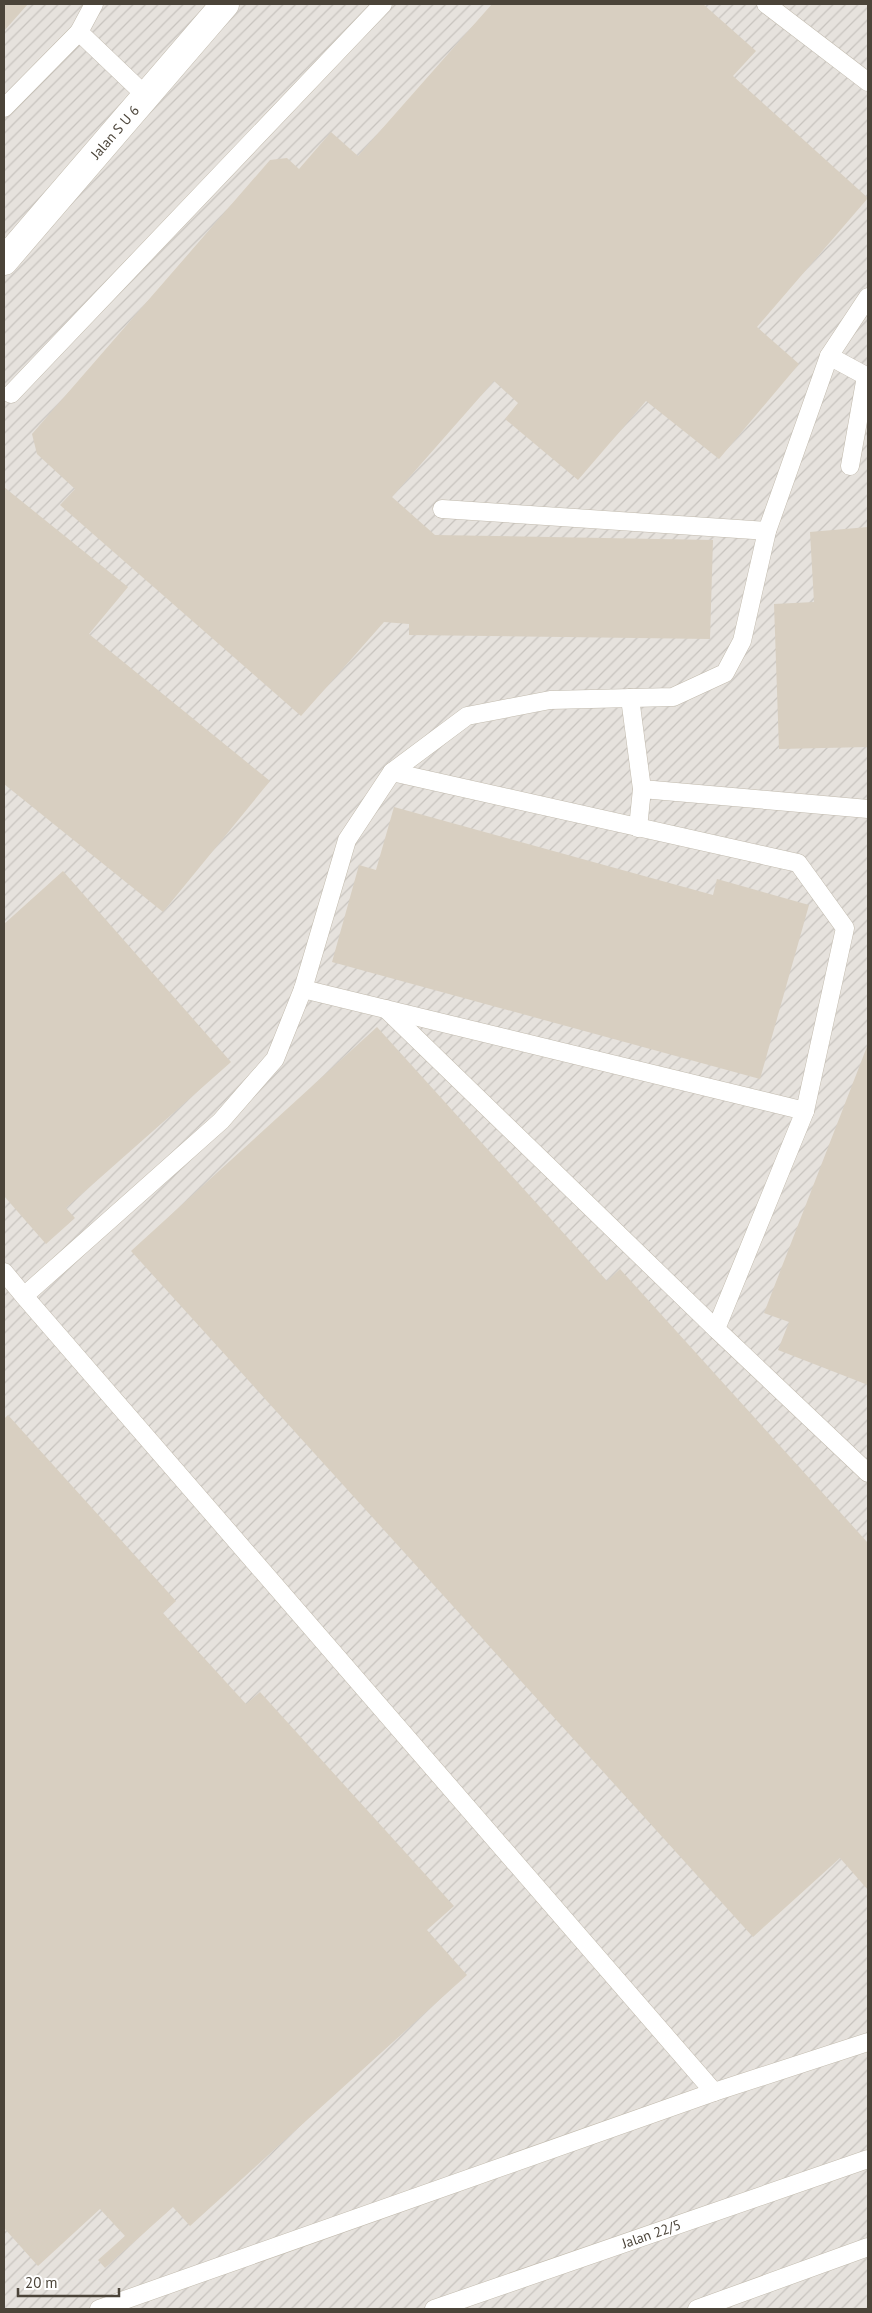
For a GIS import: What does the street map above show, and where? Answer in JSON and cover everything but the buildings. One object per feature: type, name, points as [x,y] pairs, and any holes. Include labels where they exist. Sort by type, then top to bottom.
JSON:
[{"type":"street","name":"Jalan S U 6","points":[[4,261],[145,95],[226,4]]},
{"type":"lane","points":[[4,108],[79,32],[94,4]]},
{"type":"lane","points":[[11,394],[383,4]]},
{"type":"lane","points":[[766,4],[868,82]]},
{"type":"lane","points":[[79,32],[145,95]]},
{"type":"lane","points":[[24,1296],[220,1121],[276,1059],[303,989],[347,840],[392,772],[467,716],[550,700],[673,697],[725,673],[742,641],[767,531],[829,356],[868,297]]},
{"type":"lane","points":[[829,356],[866,376],[850,466]]},
{"type":"lane","points":[[442,508],[767,531]]},
{"type":"lane","points":[[630,698],[642,789],[638,828]]},
{"type":"lane","points":[[392,772],[798,863],[845,928],[805,1112],[716,1329]]},
{"type":"lane","points":[[642,789],[868,809]]},
{"type":"lane","points":[[303,989],[805,1112]]},
{"type":"lane","points":[[385,1009],[868,1473]]},
{"type":"lane","points":[[4,1272],[714,2092]]},
{"type":"lane","points":[[99,2309],[714,2092],[868,2042]]},
{"type":"lane","name":"Jalan 22/5","points":[[434,2309],[868,2159]]},
{"type":"lane","points":[[697,2309],[868,2247]]},
{"type":"shaded area","points":[[4,4],[868,4],[868,2309],[4,2309]]}]
